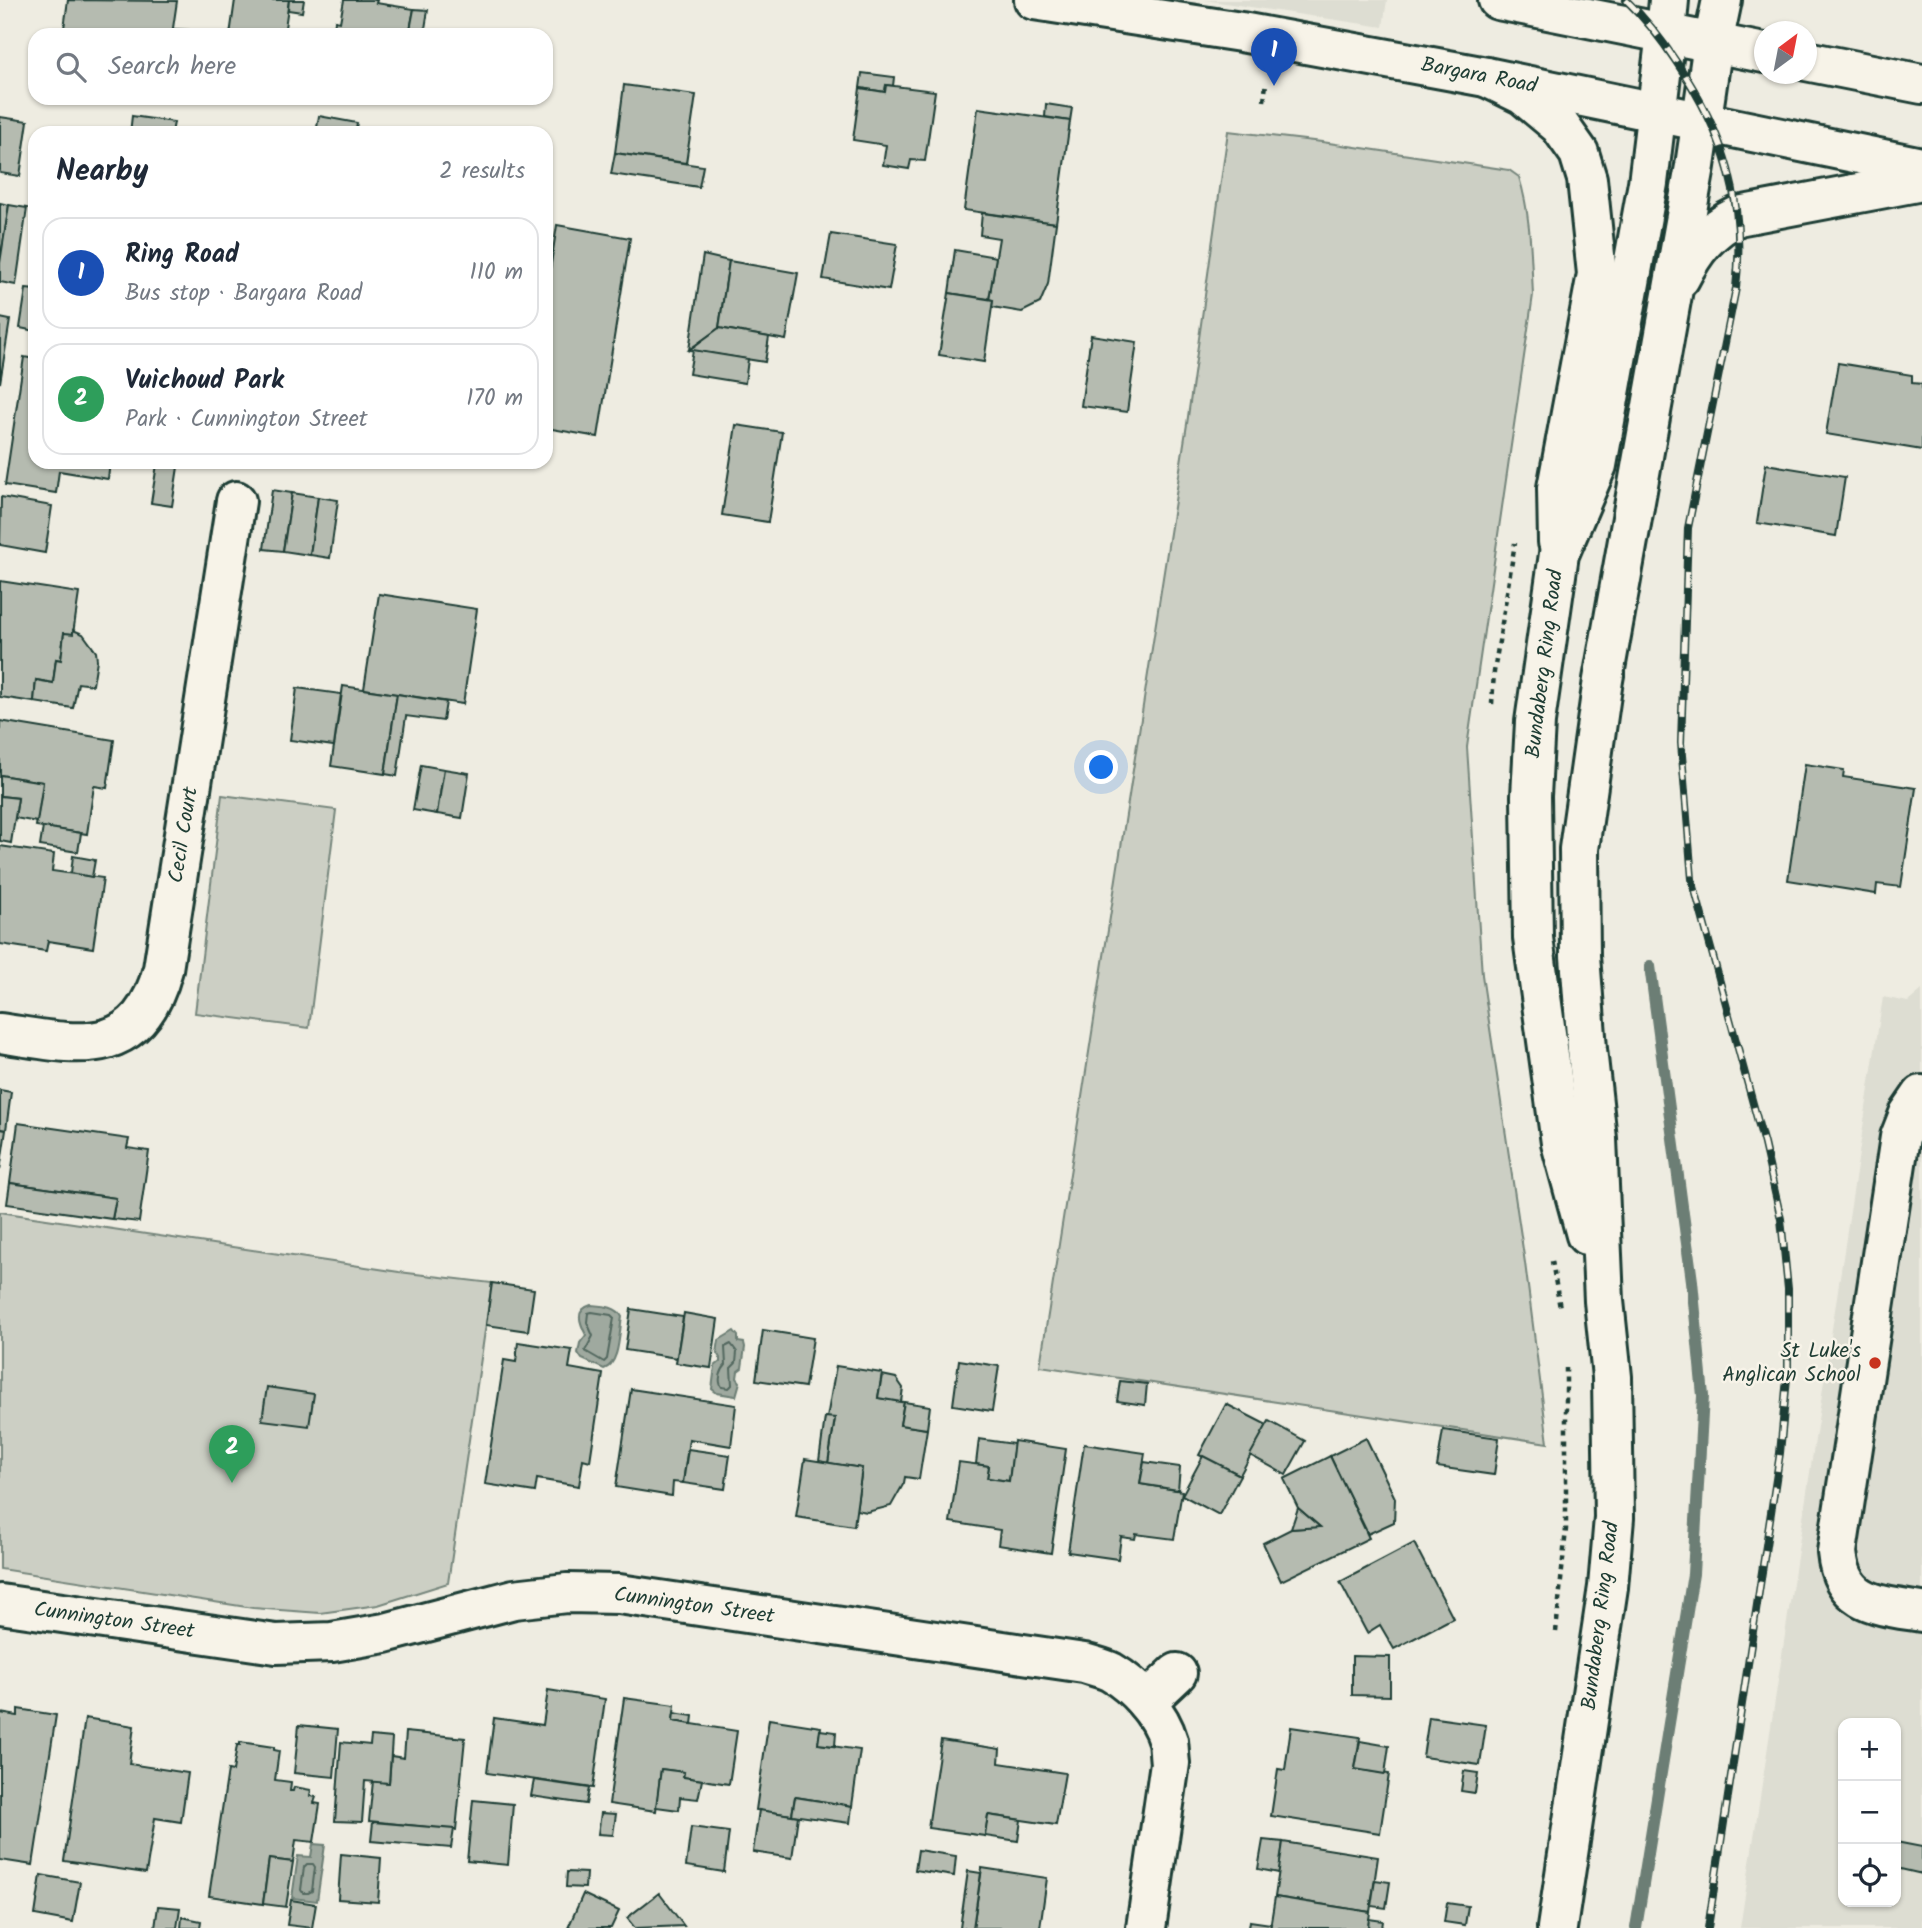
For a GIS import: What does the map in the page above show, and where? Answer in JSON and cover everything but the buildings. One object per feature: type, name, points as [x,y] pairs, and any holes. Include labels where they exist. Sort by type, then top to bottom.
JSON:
[{"type":"main road","name":"Bargara Road","points":[[1034,0],[1241,32],[1486,77],[1922,167]]},
{"type":"main road","points":[[1498,0],[1668,16],[1713,43],[1754,51]]},
{"type":"main road","name":"Bundaberg Ring Road","points":[[1557,1928],[1609,1576],[1614,1517],[1612,1377],[1604,1301],[1597,1139],[1580,956],[1579,849],[1603,680],[1694,173],[1722,0]]},
{"type":"main road","name":"Bundaberg Ring Road","points":[[1604,1301],[1561,1143],[1534,938],[1531,796],[1535,722],[1559,554],[1597,465],[1648,183],[1668,16]]},
{"type":"main road","points":[[1817,63],[1922,84]]},
{"type":"main road","points":[[1486,77],[1523,95],[1560,126],[1579,153],[1587,179],[1597,274],[1557,488],[1559,554]]},
{"type":"main road","points":[[1670,298],[1698,247],[1726,222],[1738,216],[1922,181]]},
{"type":"main road","name":"Cecil Court","points":[[0,1033],[90,1044],[111,1038],[131,1026],[145,1010],[158,988],[236,501]]},
{"type":"main road","points":[[1922,1095],[1909,1114],[1900,1138],[1837,1552],[1838,1568],[1849,1589],[1877,1604],[1922,1612]]},
{"type":"main road","name":"Cunnington Street","points":[[0,1604],[276,1644],[332,1642],[385,1633],[514,1599],[567,1593],[619,1594],[1084,1663],[1110,1672],[1146,1702],[1168,1741],[1170,1763],[1146,1928]]},
{"type":"main road","points":[[1146,1702],[1177,1673]]},
{"type":"path","points":[[1264,100],[1266,84]]},
{"type":"shaded area","points":[[1205,0],[1387,0],[1383,27]]},
{"type":"shaded area","points":[[1228,131],[1509,170],[1519,177],[1523,192],[1530,236],[1533,295],[1467,747],[1482,975],[1525,1263],[1548,1443],[1040,1366],[1187,424]]},
{"type":"shaded area","points":[[222,795],[336,810],[309,1028],[195,1013]]},
{"type":"shaded area","name":"St Luke's Anglican School","points":[[1922,990],[1922,1928],[1740,1928],[1883,997],[1908,1002]]},
{"type":"shaded area","points":[[0,1212],[399,1272],[492,1283],[448,1583],[378,1605],[320,1613],[253,1608],[0,1569]]},
{"type":"water","points":[[591,1305],[613,1309],[622,1317],[616,1354],[604,1369],[582,1359],[578,1353],[580,1343],[586,1335],[580,1322],[580,1314]]},
{"type":"water","points":[[734,1331],[738,1342],[744,1343],[745,1347],[742,1368],[738,1371],[737,1378],[740,1382],[736,1396],[717,1393],[712,1389],[715,1366],[720,1362],[717,1353],[719,1340]]},
{"type":"water","points":[[313,1844],[325,1845],[317,1901],[292,1898],[298,1856],[311,1857]]},
{"type":"waterway","points":[[1636,1928],[1693,1574],[1703,1396],[1692,1281],[1650,966]]},
{"type":"railway","points":[[1626,0],[1660,38],[1708,116],[1728,170],[1738,227],[1736,288],[1688,528],[1681,743],[1692,879],[1764,1144],[1781,1219],[1788,1289],[1788,1367],[1780,1453],[1708,1928]]},
{"type":"place","name":"Ring Road","points":[[1274,86]]},
{"type":"place","name":"St Luke's Anglican School","points":[[1875,1363]]},
{"type":"place","name":"Vuichoud Park","points":[[232,1483]]}]
